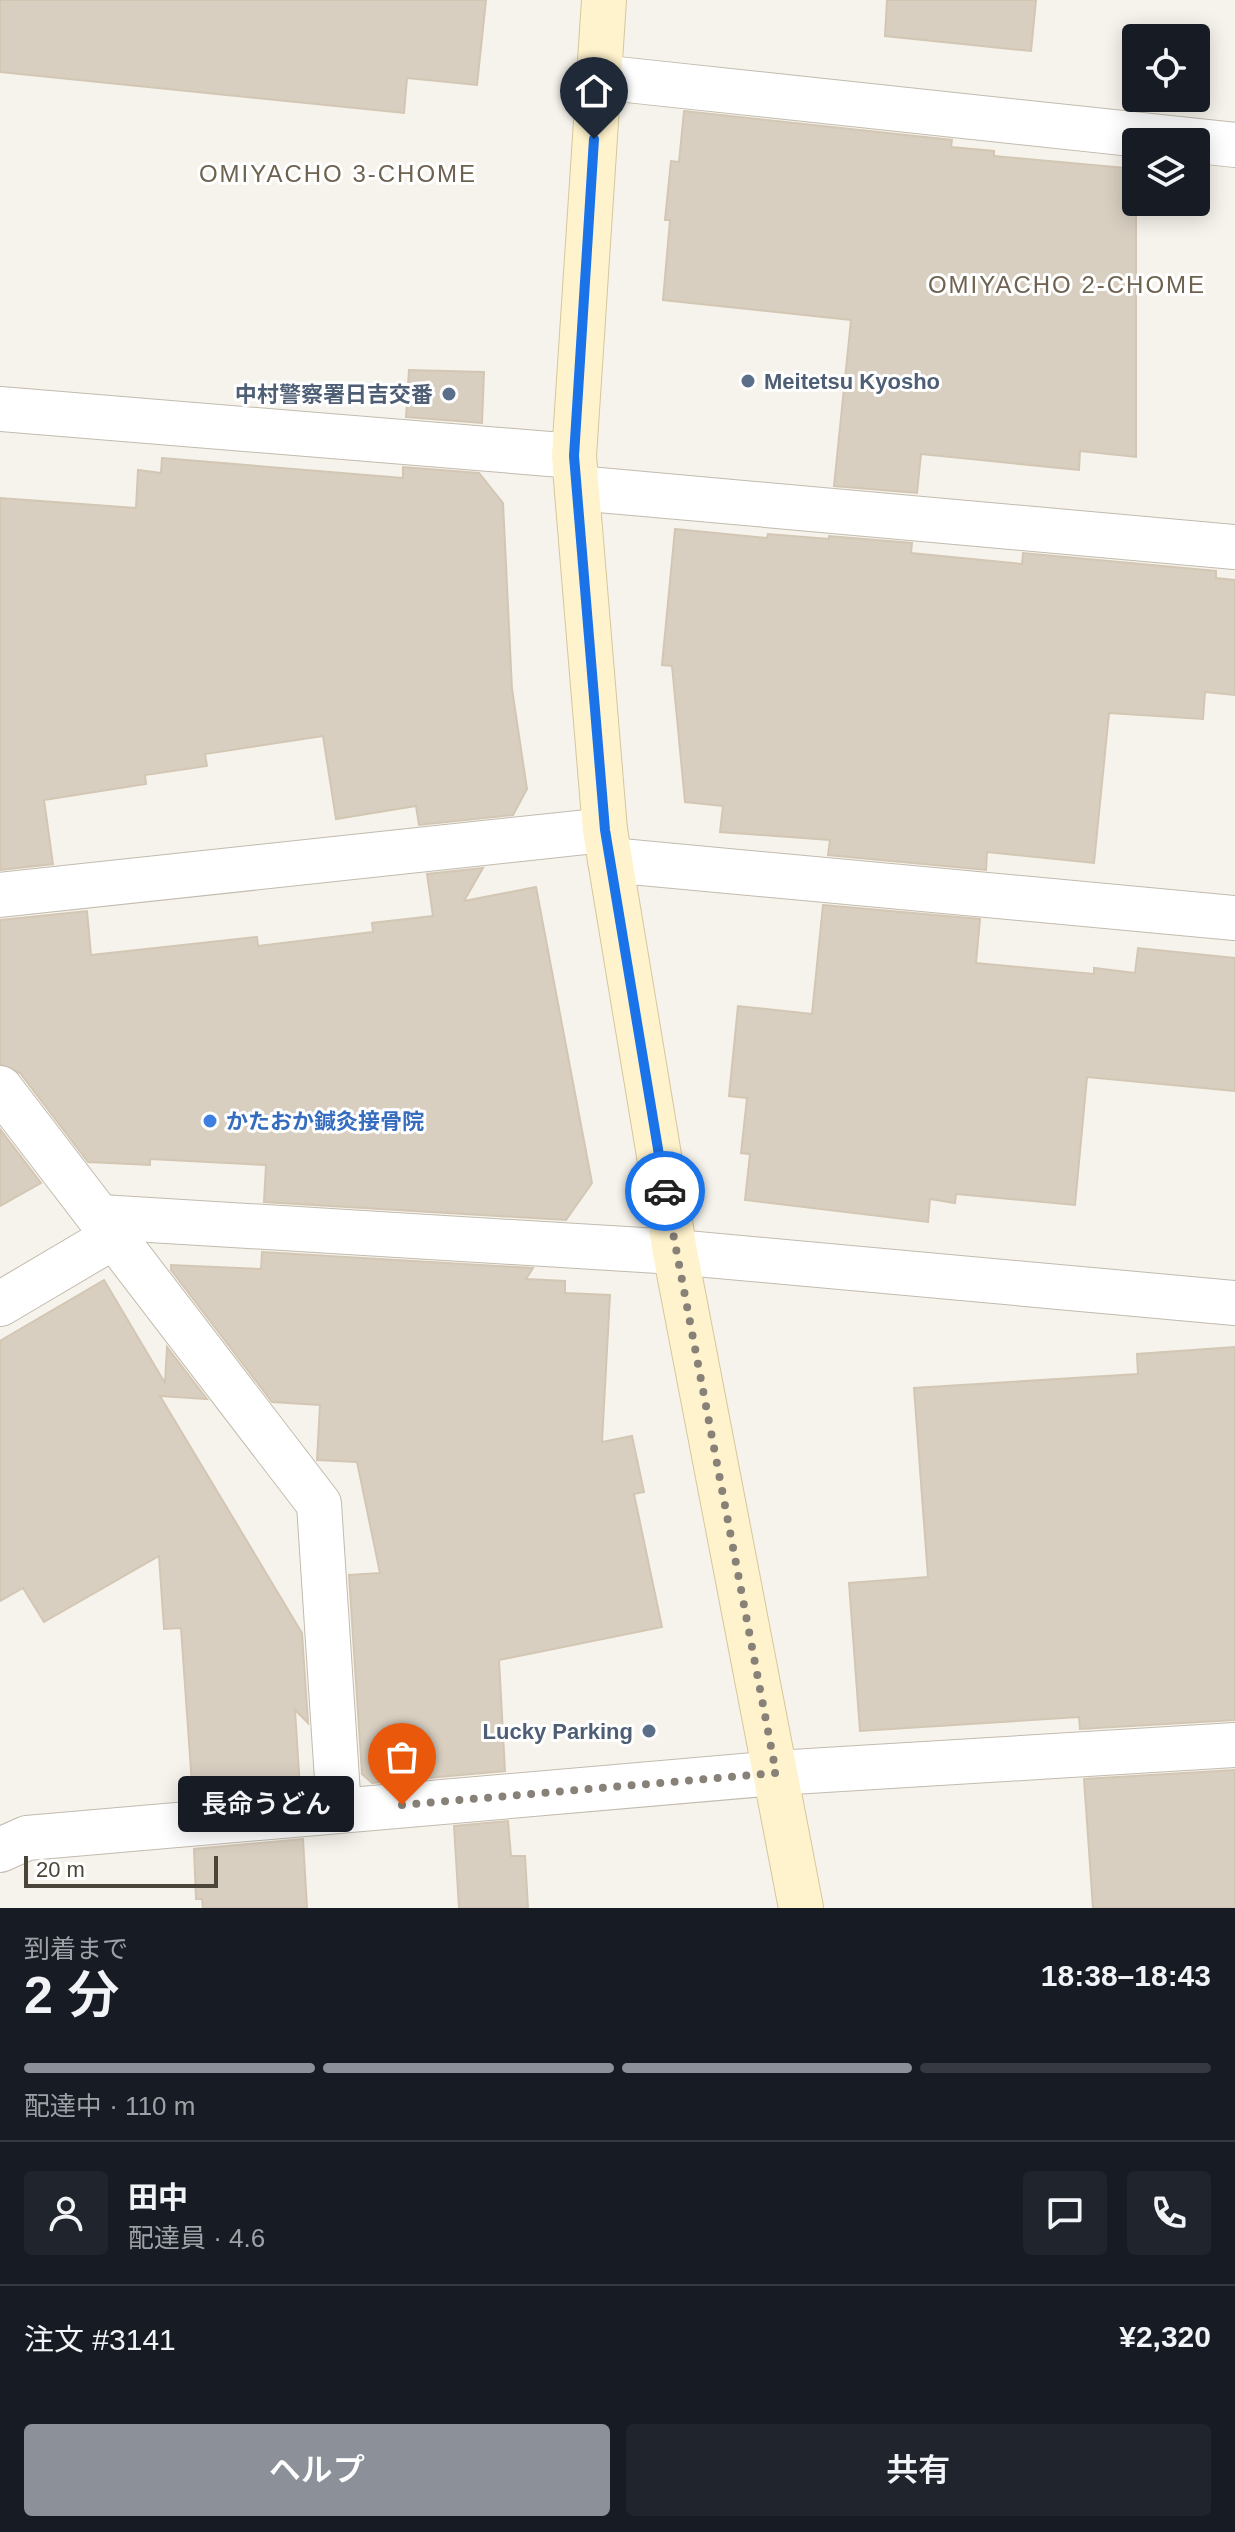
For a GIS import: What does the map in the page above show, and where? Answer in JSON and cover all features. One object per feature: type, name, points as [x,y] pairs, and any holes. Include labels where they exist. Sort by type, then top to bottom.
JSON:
[{"type":"main road","points":[[604,0],[576,472],[608,845],[675,1252],[801,1908]]},
{"type":"street","points":[[599,77],[1235,145]]},
{"type":"street","points":[[0,409],[1235,547]]},
{"type":"street","points":[[0,895],[608,845],[1235,918]]},
{"type":"street","points":[[0,1088],[319,1504],[339,1810]]},
{"type":"street","points":[[0,1304],[108,1226],[675,1252],[1235,1303]]},
{"type":"street","points":[[0,1850],[27,1838],[339,1810],[776,1773],[1235,1745]]},
{"type":"building","points":[[0,0],[486,0],[477,85],[407,78],[404,113],[0,72]]},
{"type":"building","points":[[887,0],[1036,0],[1031,51],[885,36]]},
{"type":"building","points":[[684,111],[952,140],[951,147],[994,151],[994,156],[1122,168],[1122,216],[1136,216],[1136,457],[1080,451],[1079,470],[921,454],[917,493],[834,486],[851,320],[663,300],[670,220],[665,220],[671,161],[679,162]]},
{"type":"building","points":[[409,370],[484,372],[482,423],[406,417]]},
{"type":"building","points":[[162,458],[403,478],[403,467],[479,473],[503,503],[512,689],[527,789],[513,815],[419,825],[416,806],[336,819],[323,736],[205,754],[207,766],[145,775],[146,784],[44,800],[53,864],[0,870],[0,498],[136,508],[138,470],[161,473]]},
{"type":"building","points":[[675,529],[767,538],[768,534],[829,539],[829,536],[912,543],[911,553],[1022,564],[1023,553],[1216,571],[1216,578],[1235,580],[1235,695],[1205,692],[1203,719],[1109,713],[1094,863],[987,852],[986,870],[828,855],[830,840],[720,832],[723,806],[685,802],[672,666],[662,665]]},
{"type":"building","points":[[483,868],[464,901],[536,887],[592,1183],[566,1220],[264,1202],[266,1165],[150,1159],[150,1165],[88,1162],[20,1073],[0,1064],[0,920],[87,911],[91,955],[257,937],[258,946],[373,932],[372,923],[433,916],[427,874]]},
{"type":"building","points":[[823,905],[980,919],[976,963],[1094,974],[1094,968],[1135,973],[1138,948],[1235,958],[1235,1091],[1087,1077],[1075,1205],[956,1194],[955,1203],[930,1199],[928,1222],[745,1200],[750,1154],[741,1153],[747,1098],[729,1096],[738,1006],[812,1014]]},
{"type":"building","points":[[0,1129],[41,1183],[0,1206]]},
{"type":"building","points":[[262,1252],[533,1268],[526,1279],[565,1281],[565,1293],[610,1295],[602,1442],[632,1436],[644,1492],[634,1494],[662,1627],[499,1660],[505,1771],[372,1783],[362,1774],[349,1575],[380,1573],[357,1462],[317,1460],[320,1405],[272,1402],[171,1270],[171,1265],[261,1269]]},
{"type":"building","points":[[104,1280],[165,1383],[167,1347],[207,1399],[160,1396],[302,1633],[308,1723],[295,1710],[300,1789],[193,1799],[181,1628],[164,1629],[159,1556],[44,1622],[23,1588],[0,1601],[0,1341]]},
{"type":"building","points":[[1235,1347],[1235,1720],[1080,1729],[1079,1717],[860,1731],[849,1583],[928,1577],[914,1388],[1138,1374],[1137,1354]]},
{"type":"building","points":[[1235,1770],[1235,1908],[1093,1908],[1084,1779]]},
{"type":"building","points":[[508,1821],[511,1856],[525,1856],[528,1908],[459,1908],[454,1826]]},
{"type":"building","points":[[303,1839],[307,1908],[203,1908],[202,1899],[196,1899],[194,1849]]},
{"type":"way so far","points":[[402,1805],[776,1773],[665,1191]]},
{"type":"place","name":"Meitetsu Kyosho","points":[[748,381]]},
{"type":"place","name":"中村警察署日吉交番","points":[[449,394]]},
{"type":"place","name":"かたおか鍼灸接骨院","points":[[210,1121]]},
{"type":"place","name":"Lucky Parking","points":[[649,1731]]},
{"type":"place","name":"長命うどん","points":[[402,1805]]},
{"type":"district","name":"OMIYACHO 3-CHOME","points":[[338,174]]},
{"type":"district","name":"OMIYACHO 2-CHOME","points":[[1067,285]]},
{"type":"route","points":[[594,139],[574,456],[605,830],[665,1191]]}]
